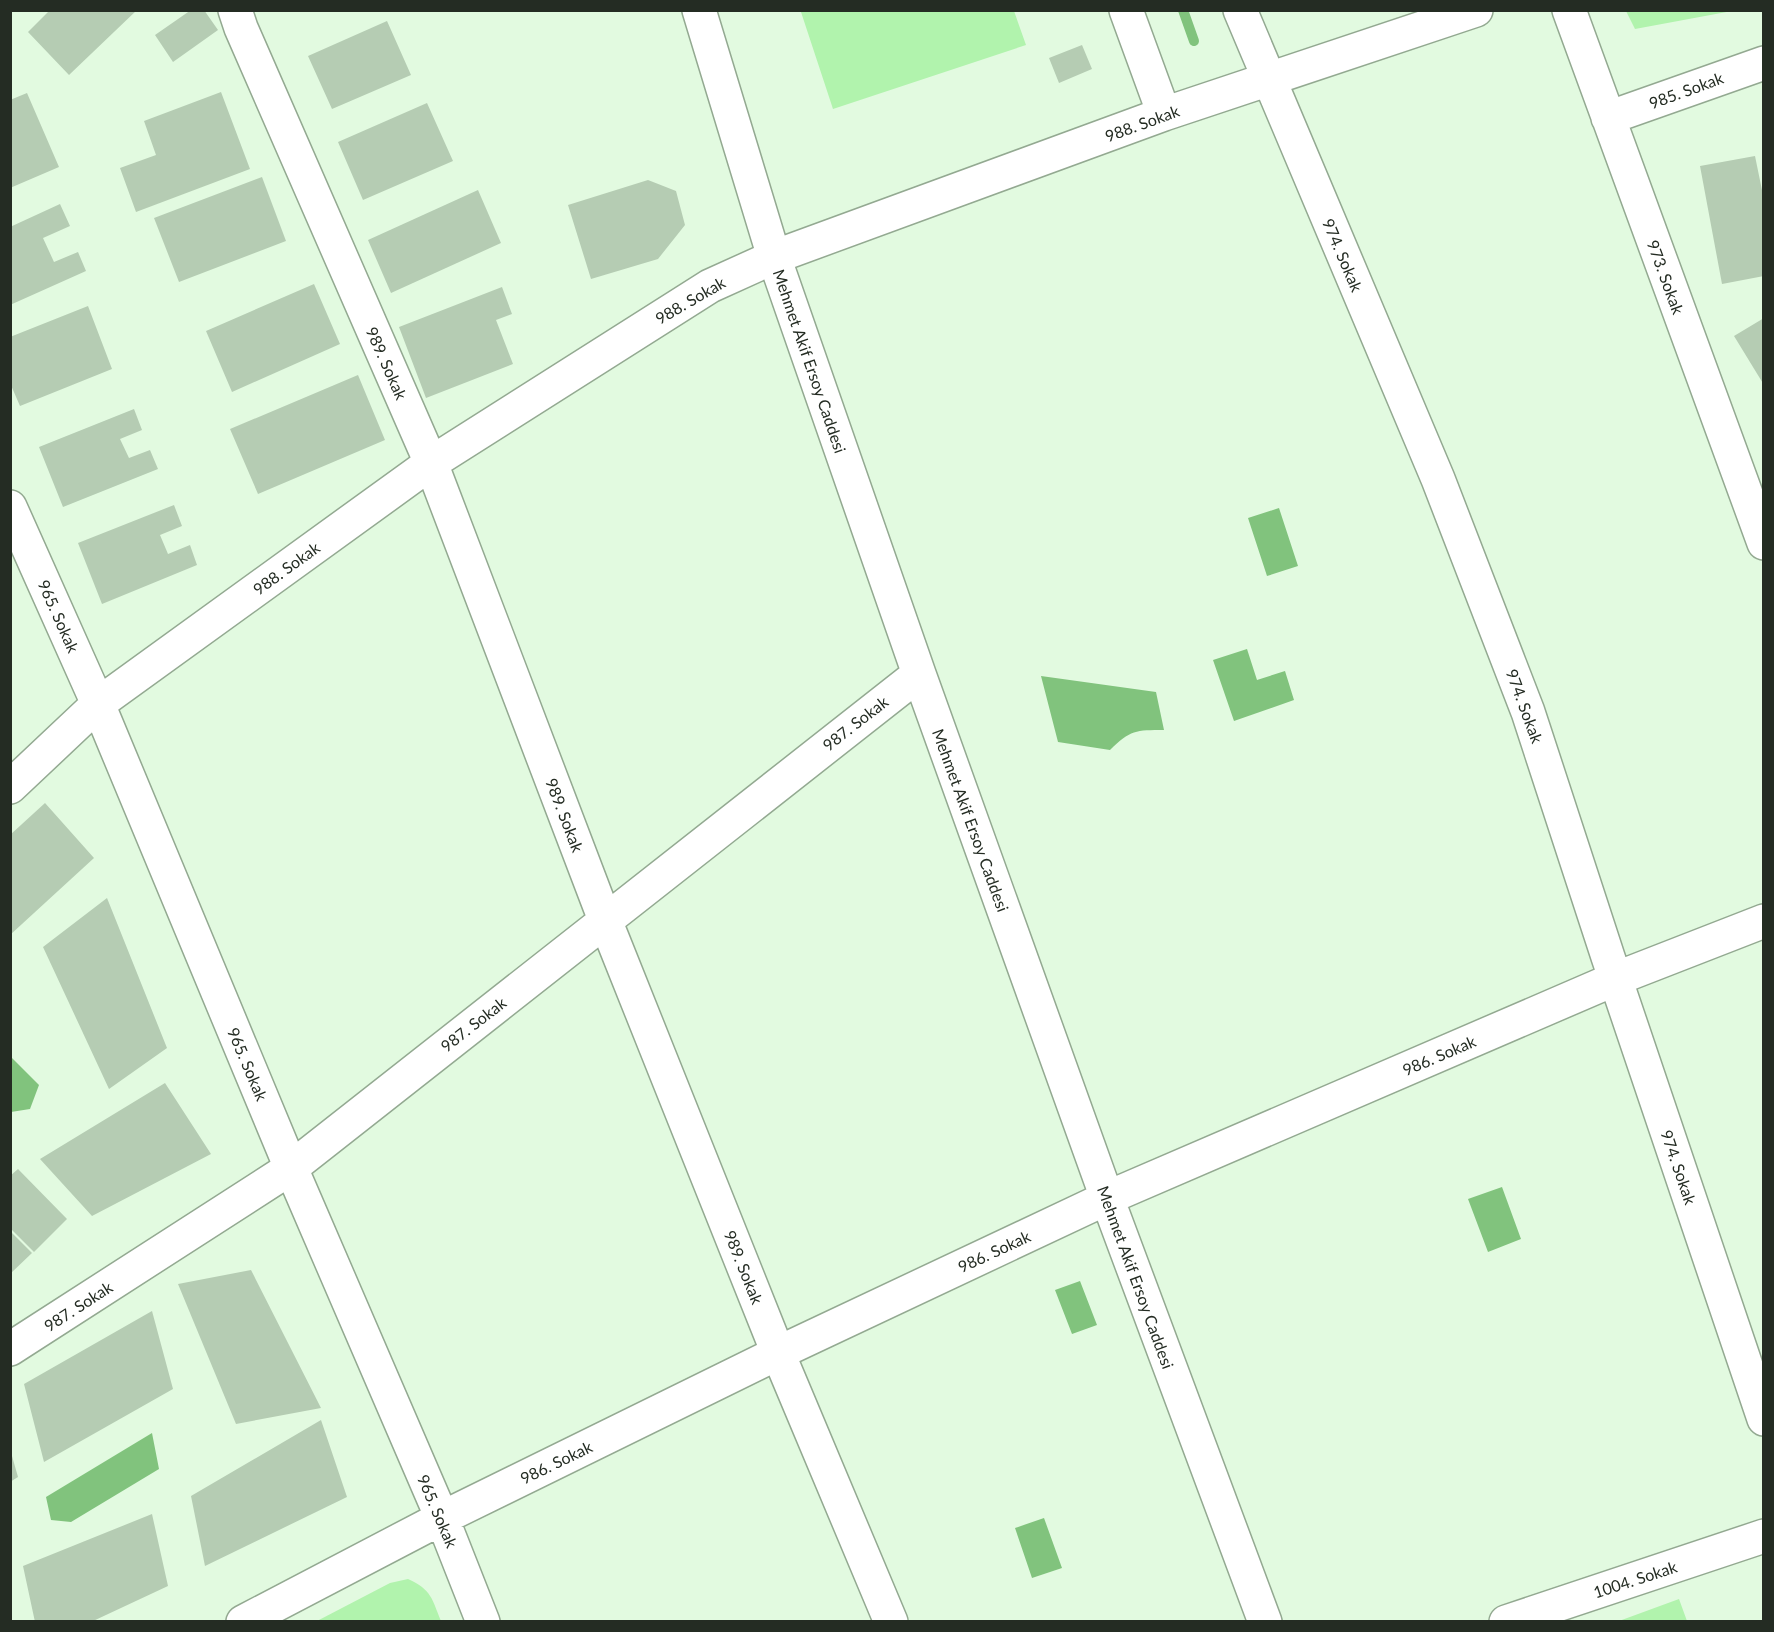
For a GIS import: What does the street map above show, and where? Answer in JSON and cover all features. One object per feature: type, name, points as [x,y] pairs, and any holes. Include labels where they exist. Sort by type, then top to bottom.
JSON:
[{"type":"street","name":"989. Sokak","points":[[235,10],[431,463],[605,920],[778,1353],[891,1622]]},
{"type":"street","name":"Mehmet Akif Ersoy Caddesi","points":[[699,10],[774,256],[919,674],[1107,1198],[1265,1622]]},
{"type":"street","points":[[1126,10],[1164,114]]},
{"type":"street","name":"974. Sokak","points":[[1240,10],[1438,479],[1528,712],[1615,979],[1764,1419]]},
{"type":"street","name":"988. Sokak","points":[[10,787],[98,704],[431,463],[710,286],[774,256],[1164,114],[1476,10]]},
{"type":"street","name":"973. Sokak","points":[[1569,10],[1764,543]]},
{"type":"street","name":"985. Sokak","points":[[1608,118],[1764,63]]},
{"type":"street","name":"965. Sokak","points":[[10,507],[98,704],[291,1168],[442,1518],[483,1622]]},
{"type":"street","name":"987. Sokak","points":[[10,1349],[291,1168],[919,674]]},
{"type":"street","name":"986. Sokak","points":[[243,1622],[442,1518],[778,1353],[1107,1198],[1615,979],[1764,921]]},
{"type":"street","name":"1004. Sokak","points":[[1506,1622],[1764,1536]]},
{"type":"shaded area","points":[[805,10],[1014,11],[1026,45],[833,109],[801,12]]},
{"type":"shaded area","points":[[1626,11],[1732,11],[1635,29]]},
{"type":"shaded area","points":[[1279,508],[1298,566],[1267,576],[1248,518]]},
{"type":"shaded area","points":[[1247,649],[1257,680],[1285,671],[1294,700],[1234,721],[1213,660]]},
{"type":"shaded area","points":[[1041,676],[1156,692],[1164,730],[1134,732],[1110,750],[1058,742]]},
{"type":"shaded area","points":[[10,1056],[39,1085],[30,1109],[11,1112]]},
{"type":"shaded area","points":[[1502,1187],[1521,1239],[1488,1252],[1468,1199]]},
{"type":"shaded area","points":[[1080,1281],[1097,1325],[1072,1334],[1055,1290]]},
{"type":"shaded area","points":[[152,1433],[159,1469],[71,1522],[51,1520],[46,1497]]},
{"type":"shaded area","points":[[1044,1518],[1062,1568],[1032,1578],[1015,1528]]},
{"type":"shaded area","points":[[408,1579],[427,1591],[441,1621],[317,1621],[390,1583]]},
{"type":"shaded area","points":[[1679,1599],[1687,1621],[1619,1621]]},
{"type":"building","points":[[50,10],[137,10],[69,75],[28,32]]},
{"type":"building","points":[[191,10],[204,10],[218,30],[173,62],[155,35]]},
{"type":"building","points":[[387,21],[411,75],[332,109],[308,56]]},
{"type":"building","points":[[1082,45],[1092,69],[1059,83],[1049,58]]},
{"type":"building","points":[[221,92],[250,169],[136,212],[120,168],[156,155],[144,121]]},
{"type":"building","points":[[27,93],[59,167],[10,188],[10,100]]},
{"type":"building","points":[[427,103],[453,161],[363,200],[338,142]]},
{"type":"building","points":[[1755,156],[1764,200],[1764,276],[1722,284],[1700,166]]},
{"type":"building","points":[[262,177],[286,241],[179,282],[154,218]]},
{"type":"building","points":[[648,180],[676,191],[685,225],[658,259],[591,279],[568,205]]},
{"type":"building","points":[[478,190],[501,243],[391,293],[368,240]]},
{"type":"building","points":[[60,204],[70,226],[43,238],[54,262],[78,252],[86,271],[10,305],[10,227]]},
{"type":"building","points":[[314,284],[340,344],[232,392],[206,331]]},
{"type":"building","points":[[502,287],[512,314],[496,320],[513,364],[426,398],[399,327]]},
{"type":"building","points":[[88,306],[112,369],[20,406],[10,383],[10,337]]},
{"type":"building","points":[[1764,318],[1764,385],[1734,336]]},
{"type":"building","points":[[358,375],[385,440],[258,494],[230,429]]},
{"type":"building","points":[[134,409],[142,430],[120,439],[129,458],[150,450],[158,469],[63,507],[39,447]]},
{"type":"building","points":[[174,505],[182,526],[160,535],[168,554],[190,545],[197,565],[102,604],[78,543]]},
{"type":"building","points":[[45,803],[94,858],[10,935],[10,835]]},
{"type":"building","points":[[107,898],[167,1048],[109,1089],[43,947]]},
{"type":"building","points":[[165,1083],[211,1154],[92,1216],[40,1159]]},
{"type":"building","points":[[18,1169],[67,1219],[34,1252],[10,1228],[10,1176]]},
{"type":"building","points":[[10,1231],[32,1253],[10,1274]]},
{"type":"building","points":[[251,1270],[321,1408],[236,1424],[178,1284]]},
{"type":"building","points":[[152,1311],[173,1389],[44,1462],[24,1384]]},
{"type":"building","points":[[321,1420],[347,1497],[205,1566],[191,1496]]},
{"type":"building","points":[[10,1449],[18,1477],[10,1482]]},
{"type":"building","points":[[152,1514],[168,1586],[91,1622],[35,1622],[23,1566]]},
{"type":"waterway","points":[[1183,10],[1194,41]]}]
